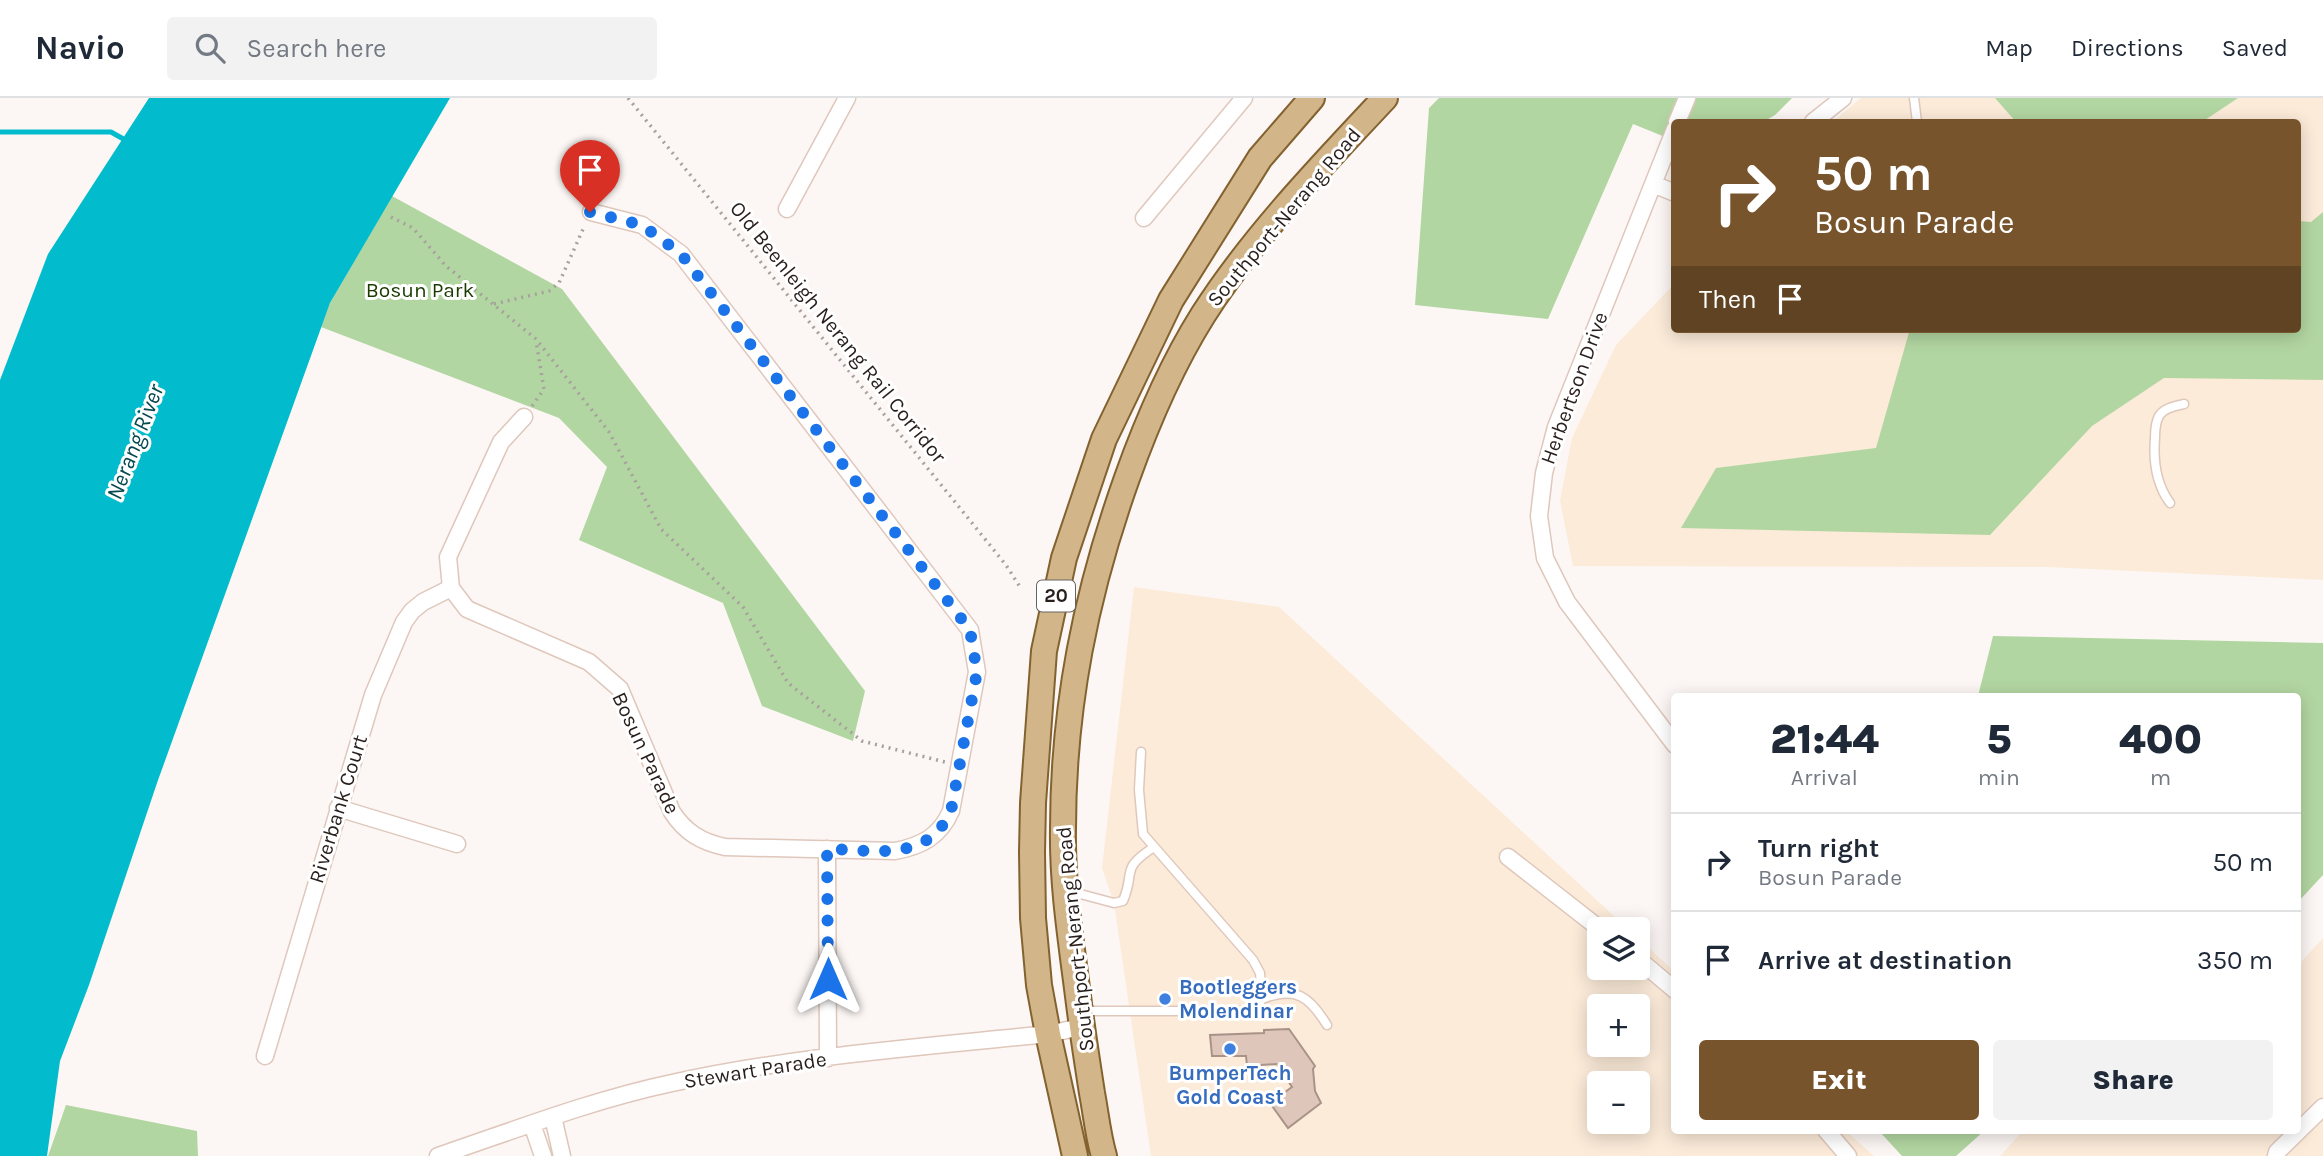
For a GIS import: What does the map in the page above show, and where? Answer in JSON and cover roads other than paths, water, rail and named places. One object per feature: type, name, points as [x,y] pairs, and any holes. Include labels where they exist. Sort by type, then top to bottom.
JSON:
[{"type":"main road","name":"Southport-Nerang Road","points":[[1075,1156],[1039,985],[1033,918],[1032,803],[1044,651],[1064,558],[1104,439],[1171,300],[1261,158],[1312,98]]},
{"type":"main road","name":"Southport-Nerang Road","points":[[1104,1156],[1080,1019],[1062,832],[1063,781],[1075,667],[1090,598],[1109,530],[1146,426],[1201,318],[1222,287],[1322,165],[1385,98]]},
{"type":"street","points":[[787,209],[846,98]]},
{"type":"street","points":[[1144,218],[1244,98]]},
{"type":"street","points":[[1678,119],[1687,98]]},
{"type":"street","points":[[1817,119],[1843,98]]},
{"type":"street","name":"Herbertson Drive","points":[[1671,139],[1556,427],[1544,473],[1539,516],[1545,558],[1567,602],[1671,740]]},
{"type":"street","points":[[1653,184],[1671,191]]},
{"type":"street","name":"Bosun Parade","points":[[451,588],[467,609],[589,662],[620,689],[672,812],[689,832],[702,840],[725,847],[895,851],[920,845],[945,825],[951,811],[977,672],[970,630],[681,254],[642,225],[590,212]]},
{"type":"street","points":[[451,588],[448,557],[501,442],[524,417]]},
{"type":"street","name":"Riverbank Court","points":[[265,1056],[373,695],[404,622],[412,611],[423,602],[451,588]]},
{"type":"street","points":[[338,808],[457,844]]},
{"type":"street","points":[[827,849],[828,1058]]},
{"type":"street","points":[[1508,857],[1587,919]]},
{"type":"street","points":[[1650,969],[1671,987]]},
{"type":"street","name":"Stewart Parade","points":[[438,1156],[553,1117],[670,1083],[776,1063],[1048,1034],[1080,1019]]},
{"type":"street","points":[[2301,1129],[2323,1107]]},
{"type":"street","points":[[553,1117],[562,1156]]},
{"type":"street","points":[[532,1124],[543,1156]]},
{"type":"street","points":[[1829,1134],[1848,1156]]},
{"type":"street","points":[[2276,1156],[2295,1134]]},
{"type":"lane","points":[[1914,98],[1917,119]]},
{"type":"lane","points":[[2170,503],[2162,492],[2154,458],[2156,425],[2160,414],[2184,404]]},
{"type":"lane","points":[[1141,752],[1139,790],[1143,834],[1253,960],[1259,972],[1262,999]]},
{"type":"lane","points":[[1066,890],[1114,903],[1122,901],[1126,894],[1129,870],[1139,857],[1154,847]]},
{"type":"lane","points":[[1080,1019],[1244,1011],[1256,1007],[1262,999],[1279,992],[1301,995],[1317,1008],[1327,1025]]},
{"type":"water","name":"Nerang River","points":[[149,98],[450,98],[330,303],[60,1061],[47,1156],[0,1156],[0,380],[48,254]]},
{"type":"waterway","points":[[0,132],[111,132],[127,141]]},
{"type":"place","name":"Bootleggers Molendinar","points":[[1165,999]]},
{"type":"place","name":"BumperTech Gold Coast","points":[[1230,1049]]},
{"type":"park label","name":"Bosun Park","points":[[420,290]]}]
